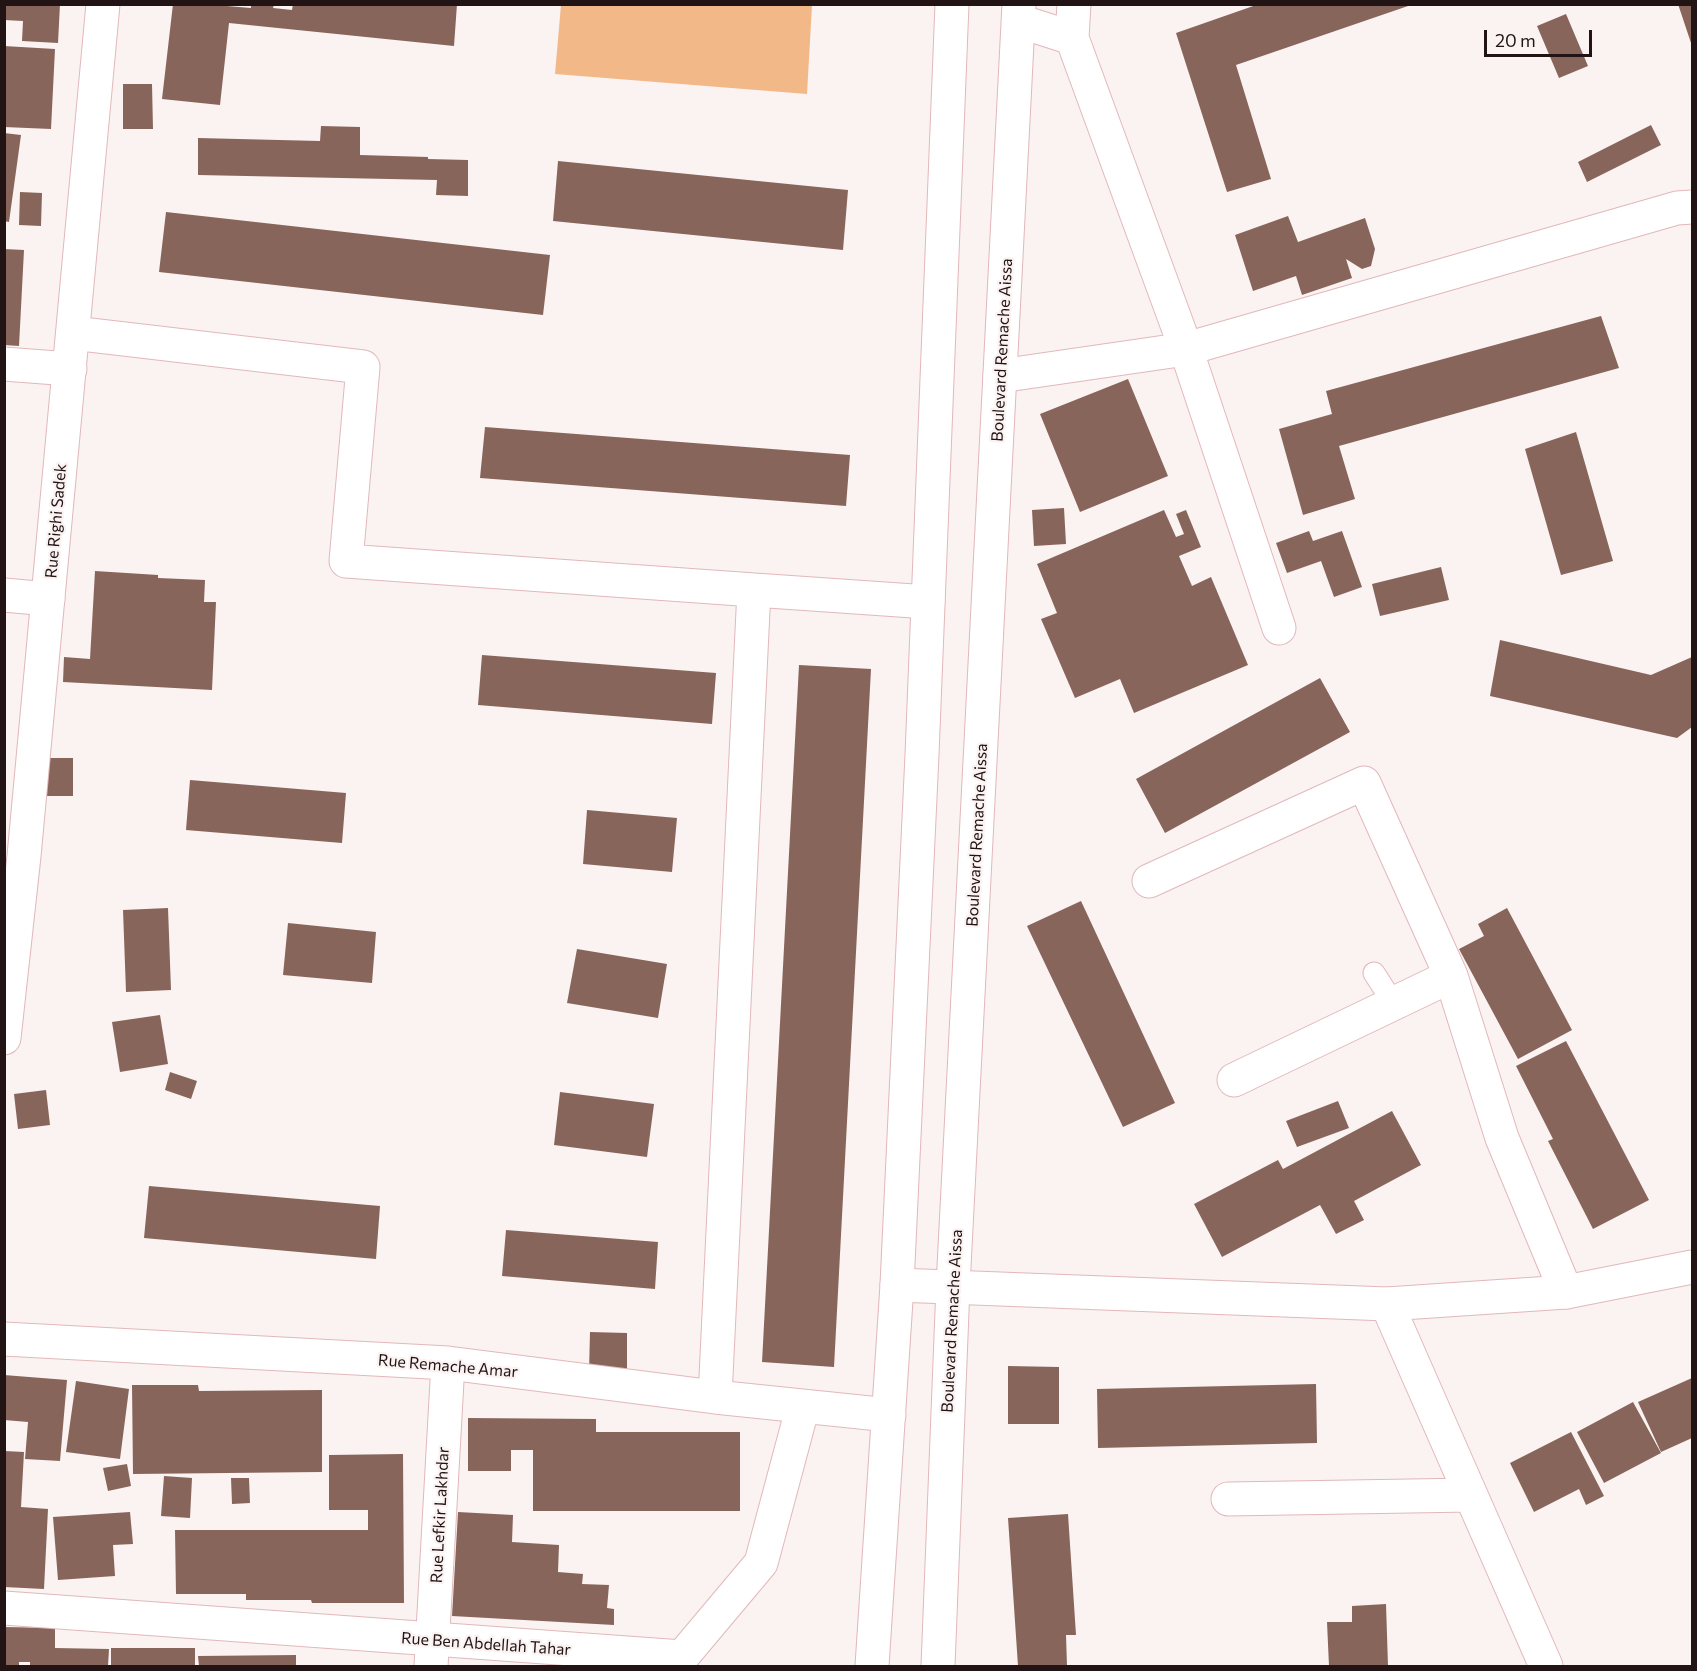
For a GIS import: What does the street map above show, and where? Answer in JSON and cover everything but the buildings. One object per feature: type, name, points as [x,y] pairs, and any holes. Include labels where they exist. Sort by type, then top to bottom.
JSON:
[{"type":"street","name":"Rue Righi Sadek","points":[[4,1038],[14,855],[48,599],[104,4]]},
{"type":"street","points":[[872,1666],[897,1285],[952,4]]},
{"type":"street","points":[[1074,4],[1072,38],[1186,349],[1279,628]]},
{"type":"street","points":[[1019,13],[1072,38]]},
{"type":"street","name":"Boulevard Remache Aissa","points":[[938,1666],[953,1286],[1019,13]]},
{"type":"street","points":[[1000,376],[1186,349],[1666,212],[1692,207]]},
{"type":"street","points":[[74,333],[363,367],[346,561],[928,602]]},
{"type":"street","points":[[4,364],[70,369]]},
{"type":"street","points":[[715,1397],[754,590]]},
{"type":"street","points":[[4,595],[48,599]]},
{"type":"street","points":[[1149,881],[1364,783],[1451,976],[1502,1138],[1566,1292]]},
{"type":"street","points":[[1234,1080],[1451,976]]},
{"type":"street","points":[[897,1285],[1387,1304],[1566,1292],[1692,1267]]},
{"type":"street","points":[[1387,1304],[1546,1666]]},
{"type":"street","name":"Rue Remache Amar","points":[[4,1339],[448,1363],[715,1397],[889,1414]]},
{"type":"street","name":"Rue Lefkir Lakhdar","points":[[432,1653],[448,1363]]},
{"type":"street","name":"Rue Ben Abdellah Tahar","points":[[4,1608],[432,1653],[616,1660],[681,1658],[761,1563],[803,1406]]},
{"type":"street","points":[[1228,1499],[1471,1495]]},
{"type":"lane","points":[[1374,972],[1394,1004]]},
{"type":"shaded area","points":[[561,5],[812,5],[807,94],[555,74]]}]
